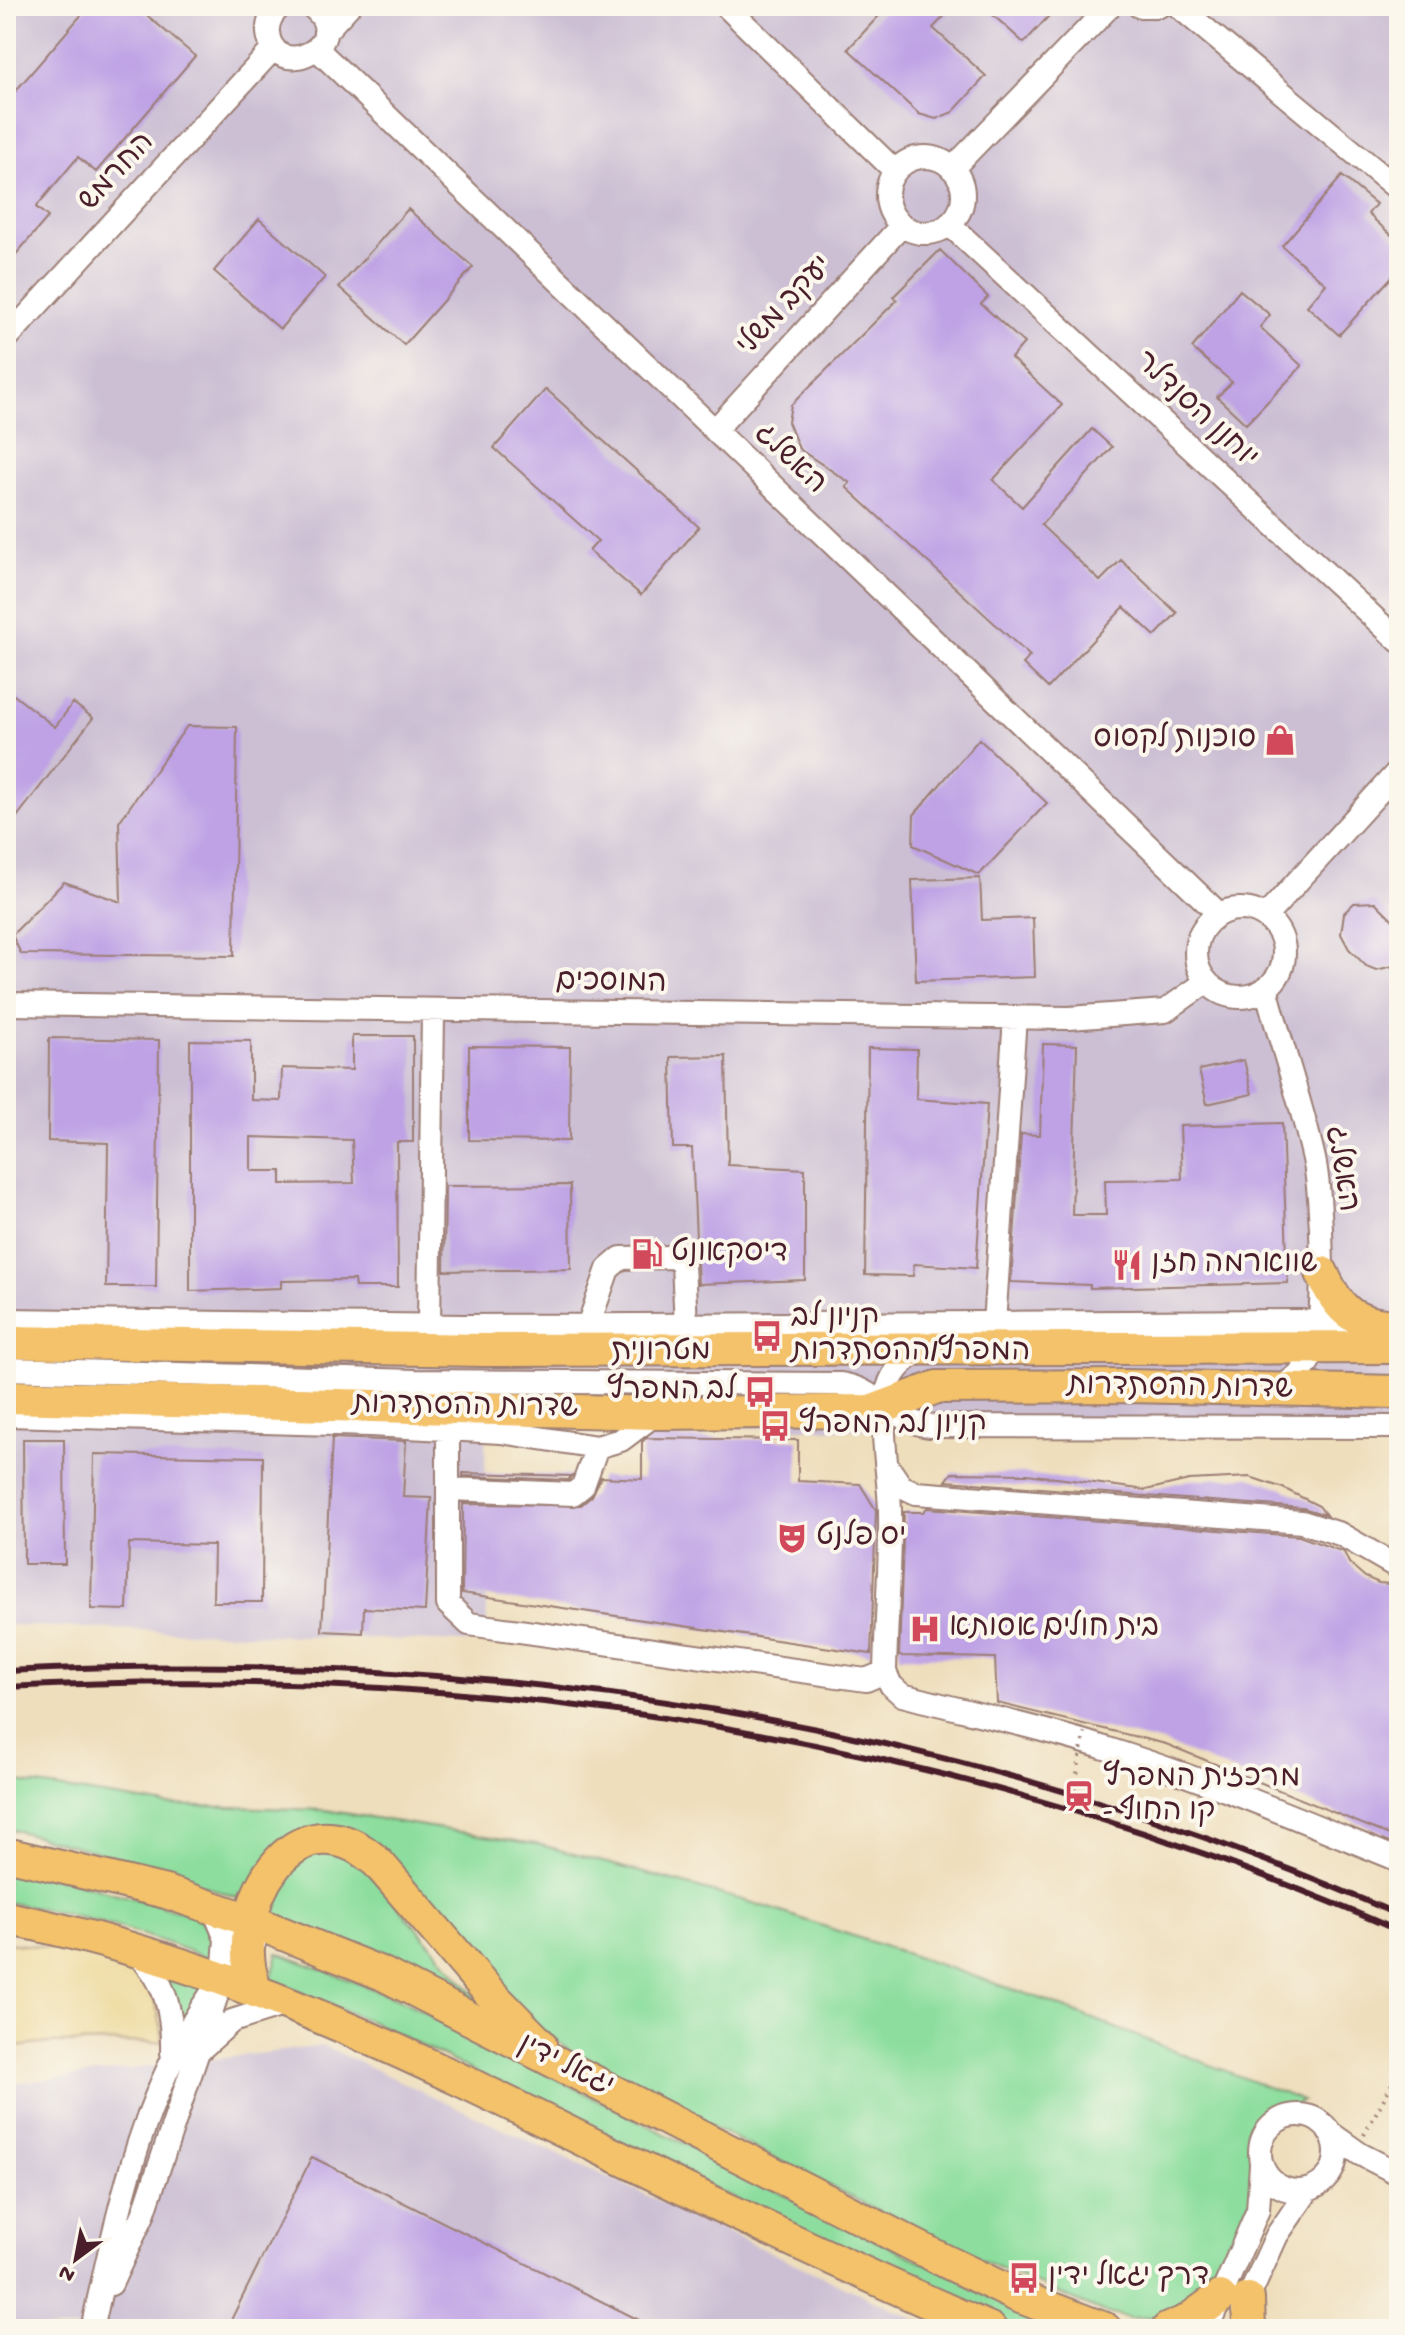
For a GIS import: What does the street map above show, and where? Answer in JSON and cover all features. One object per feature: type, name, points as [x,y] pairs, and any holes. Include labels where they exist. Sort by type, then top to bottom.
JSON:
[{"type":"highway","points":[[1322,1273],[1341,1307],[1385,1325]]},
{"type":"highway","name":"שדרות ההסתדרות","points":[[6,1342],[474,1338],[926,1348],[1317,1334],[1399,1347]]},
{"type":"highway","name":"שדרות ההסתדרות","points":[[6,1397],[657,1413],[873,1411],[937,1387],[1399,1392]]},
{"type":"highway","points":[[255,1989],[247,1934],[268,1873],[290,1852],[319,1840],[352,1845],[378,1863],[512,2017],[574,2071]]},
{"type":"highway","name":"יגאל ידין","points":[[6,1854],[105,1875],[213,1908],[247,1934],[294,1937],[383,1974],[945,2261],[1018,2296],[1105,2329]]},
{"type":"highway","name":"יגאל ידין","points":[[6,1918],[126,1946],[223,1977],[290,2003],[392,2047],[745,2219],[990,2329]]},
{"type":"highway","points":[[1168,2329],[1239,2308]]},
{"type":"street","name":"האשלג","points":[[311,6],[321,15],[321,41],[715,430],[1219,914]]},
{"type":"street","points":[[275,8],[268,33],[274,48],[290,58],[300,58],[321,41],[349,6]]},
{"type":"street","points":[[726,6],[895,171]]},
{"type":"street","points":[[952,169],[1110,6]]},
{"type":"street","points":[[1139,6],[1159,6]]},
{"type":"street","points":[[1178,6],[1399,190]]},
{"type":"street","name":"החרמש","points":[[6,339],[274,48]]},
{"type":"street","points":[[928,158],[952,169],[963,198],[949,224],[931,233],[902,225],[891,212],[887,195],[895,171],[910,160],[928,158]]},
{"type":"street","name":"יוחנן הסנדלר","points":[[949,224],[1399,641]]},
{"type":"street","name":"יעקב משלי","points":[[715,430],[902,225]]},
{"type":"street","points":[[1265,917],[1399,770]]},
{"type":"street","points":[[1243,908],[1265,917],[1275,926],[1284,952],[1282,966],[1266,988],[1255,994],[1229,995],[1206,982],[1199,971],[1196,945],[1208,922],[1219,914],[1243,908]]},
{"type":"street","name":"המוסכים","points":[[6,1004],[433,1012],[1015,1017],[1165,1011],[1206,982]]},
{"type":"street","name":"האשלג","points":[[1266,988],[1315,1161],[1322,1273],[1317,1334]]},
{"type":"street","points":[[429,1326],[433,1012]]},
{"type":"street","points":[[994,1324],[1015,1017]]},
{"type":"street","points":[[588,1326],[608,1269],[621,1258],[673,1257],[683,1264],[686,1325]]},
{"type":"street","points":[[6,1320],[429,1326],[474,1338],[588,1326],[994,1324],[1317,1334],[1385,1325]]},
{"type":"street","points":[[1272,1390],[1297,1377],[1317,1334]]},
{"type":"street","points":[[926,1348],[910,1357],[897,1370],[888,1387],[885,1408],[890,1511],[885,1672],[891,1685],[902,1695],[1036,1727],[1218,1786],[1399,1860]]},
{"type":"street","name":"מטרונית","points":[[6,1369],[414,1381],[840,1384],[865,1390],[885,1408],[906,1420],[930,1426],[1399,1427]]},
{"type":"street","points":[[6,1415],[287,1421],[448,1429],[501,1432],[597,1447],[621,1440],[657,1413]]},
{"type":"street","points":[[448,1429],[448,1604],[469,1624],[866,1680],[885,1672]]},
{"type":"street","points":[[448,1489],[573,1494],[583,1486],[597,1447]]},
{"type":"street","points":[[887,1466],[894,1480],[905,1489],[939,1494],[938,1486],[942,1483],[986,1487],[994,1492],[999,1501],[1315,1524],[1399,1568]]},
{"type":"street","points":[[92,2327],[143,2215],[223,1977],[226,1939],[213,1908]]},
{"type":"street","points":[[92,2327],[134,2155],[172,2056],[247,1934]]},
{"type":"street","points":[[126,1946],[140,1956],[164,1991],[171,2013],[172,2056]]},
{"type":"street","points":[[196,2055],[232,2021],[265,2008],[290,2003]]},
{"type":"street","points":[[1234,2329],[1258,2210],[1261,2148],[1266,2133],[1282,2119],[1304,2116],[1318,2121],[1329,2132],[1394,2172]]},
{"type":"street","points":[[1207,2329],[1239,2308],[1277,2235],[1335,2163],[1334,2141],[1329,2132]]},
{"type":"street","points":[[1261,2162],[1276,2184],[1289,2190],[1316,2186],[1357,2167],[1394,2172]]},
{"type":"path","points":[[1070,1813],[1086,1724]]},
{"type":"path","points":[[1361,2140],[1399,2071]]},
{"type":"shaded area","points":[[6,6],[1399,6],[1399,1440],[485,1422],[487,1643],[6,1625]]},
{"type":"shaded area","points":[[324,2046],[936,2329],[6,2329],[6,2084]]},
{"type":"green space","points":[[6,1780],[167,1805],[325,1810],[541,1845],[757,1904],[1039,1998],[1303,2101],[1274,2115],[1257,2134],[1253,2147],[1254,2193],[1217,2282],[1202,2298],[1159,2317],[1130,2318],[1102,2312],[944,2244],[586,2063],[534,2024],[341,1830],[244,1900],[136,1862],[6,1828]]},
{"type":"green space","points":[[309,1852],[352,1853],[494,2018],[264,1912],[271,1891]]},
{"type":"green space","points":[[6,1870],[63,1879],[194,1915],[208,1934],[209,1959],[109,1925],[6,1902]]},
{"type":"green space","points":[[278,1953],[397,1998],[866,2236],[1071,2329],[1018,2329],[903,2281],[381,2026],[271,1980]]},
{"type":"green space","points":[[154,1961],[213,1980],[182,2024]]},
{"type":"sand","points":[[6,1943],[89,1951],[112,1957],[131,1968],[146,1984],[157,2008],[163,2042],[49,2043],[6,2048]]},
{"type":"building","points":[[89,6],[136,6],[195,56],[96,172],[78,157],[36,207],[48,217],[6,266],[6,102]]},
{"type":"building","points":[[888,6],[907,6],[915,14],[922,6],[954,6],[933,28],[986,76],[953,112],[936,119],[919,114],[848,49]]},
{"type":"building","points":[[983,6],[1058,6],[1024,43]]},
{"type":"building","points":[[1342,176],[1376,204],[1368,214],[1399,242],[1399,269],[1339,335],[1307,306],[1326,284],[1282,246]]},
{"type":"building","points":[[408,209],[473,267],[404,345],[339,287]]},
{"type":"building","points":[[259,219],[325,277],[280,329],[214,271]]},
{"type":"building","points":[[940,250],[988,297],[981,304],[1024,343],[1011,358],[1062,405],[993,480],[1022,507],[1092,429],[1112,447],[1041,525],[1100,581],[1121,560],[1177,613],[1155,636],[1124,607],[1048,688],[1023,664],[1030,656],[846,487],[850,483],[799,449],[788,422],[791,405],[897,300],[893,297]]},
{"type":"building","points":[[1240,290],[1270,315],[1260,327],[1302,366],[1246,424],[1217,397],[1232,382],[1192,348]]},
{"type":"building","points":[[546,389],[699,527],[641,595],[589,551],[598,541],[494,448]]},
{"type":"building","points":[[6,689],[55,727],[73,703],[93,718],[6,831]]},
{"type":"building","points":[[187,726],[237,727],[234,956],[21,954],[12,935],[64,882],[121,902],[119,822]]},
{"type":"building","points":[[979,739],[1047,803],[979,875],[913,845],[914,815]]},
{"type":"building","points":[[980,878],[982,920],[1033,918],[1035,977],[916,981],[912,880]]},
{"type":"building","points":[[1375,902],[1399,926],[1399,958],[1393,966],[1376,970],[1366,966],[1349,949],[1341,934],[1344,913],[1354,903]]},
{"type":"building","points":[[352,1036],[413,1036],[413,1142],[397,1142],[398,1287],[355,1287],[354,1280],[281,1281],[281,1288],[190,1291],[190,1040],[251,1041],[251,1100],[281,1101],[282,1068],[352,1070]],"holes":[[[251,1137],[352,1140],[354,1183],[281,1184],[281,1171],[251,1171]]]},
{"type":"building","points":[[49,1038],[159,1040],[156,1287],[106,1287],[108,1143],[48,1141]]},
{"type":"building","points":[[1043,1044],[1077,1045],[1072,1215],[1106,1215],[1105,1180],[1182,1179],[1180,1126],[1282,1123],[1288,1283],[1090,1288],[1090,1285],[1011,1282],[1021,1134],[1040,1135]]},
{"type":"building","points":[[469,1046],[570,1047],[569,1141],[469,1140]]},
{"type":"building","points":[[868,1048],[917,1049],[916,1099],[987,1104],[976,1268],[914,1264],[913,1276],[865,1275]]},
{"type":"building","points":[[726,1056],[728,1165],[805,1169],[805,1280],[698,1284],[692,1148],[673,1148],[671,1057]]},
{"type":"building","points":[[1244,1060],[1252,1094],[1207,1104],[1199,1070]]},
{"type":"building","points":[[570,1185],[571,1269],[444,1271],[445,1186]]},
{"type":"building","points":[[332,1438],[406,1441],[403,1497],[431,1498],[425,1611],[364,1608],[363,1633],[322,1631]]},
{"type":"building","points":[[646,1438],[798,1440],[798,1481],[860,1484],[876,1510],[871,1654],[462,1593],[463,1504],[581,1505],[592,1496],[601,1477],[642,1479],[642,1442]]},
{"type":"building","points":[[23,1439],[64,1439],[65,1564],[24,1564]]},
{"type":"building","points":[[94,1454],[263,1457],[262,1602],[213,1602],[214,1545],[129,1543],[127,1610],[91,1609]]},
{"type":"building","points":[[463,1473],[572,1476],[568,1480],[463,1476]]},
{"type":"building","points":[[952,1473],[1027,1474],[1146,1490],[1189,1480],[1250,1477],[1283,1488],[1319,1506],[1326,1515],[1303,1508],[946,1481]]},
{"type":"building","points":[[927,1508],[1299,1536],[1344,1552],[1349,1563],[1365,1577],[1379,1583],[1399,1585],[1399,1839],[1166,1744],[997,1703],[995,1658],[899,1656],[904,1512],[923,1512]]},
{"type":"building","points":[[312,2157],[657,2329],[244,2329],[230,2322]]},
{"type":"railway","points":[[6,1671],[188,1667],[366,1671],[543,1686],[717,1710],[890,1745],[1061,1790],[1230,1847],[1399,1915]]},
{"type":"railway","points":[[6,1687],[187,1682],[366,1687],[542,1702],[717,1726],[890,1762],[1061,1807],[1231,1864],[1399,1931]]},
{"type":"place","name":"סוכנות לקסוס","points":[[1280,740]]},
{"type":"place","name":"דיסקאונט","points":[[647,1254]]},
{"type":"place","name":"שווארמה חזן","points":[[1127,1265]]},
{"type":"place","name":"קניון לב המפרץ/ההסתדרות","points":[[767,1336]]},
{"type":"place","name":"לב המפרץ","points":[[760,1392]]},
{"type":"place","name":"קניון לב המפרץ","points":[[775,1426]]},
{"type":"place","name":"יס פלנט","points":[[792,1538]]},
{"type":"place","name":"בית חולים אסותא","points":[[925,1629]]},
{"type":"place","name":"מרכזית המפרץ - קו החוף","points":[[1079,1796]]},
{"type":"place","name":"דרך יגאל ידין","points":[[1024,2278]]}]
